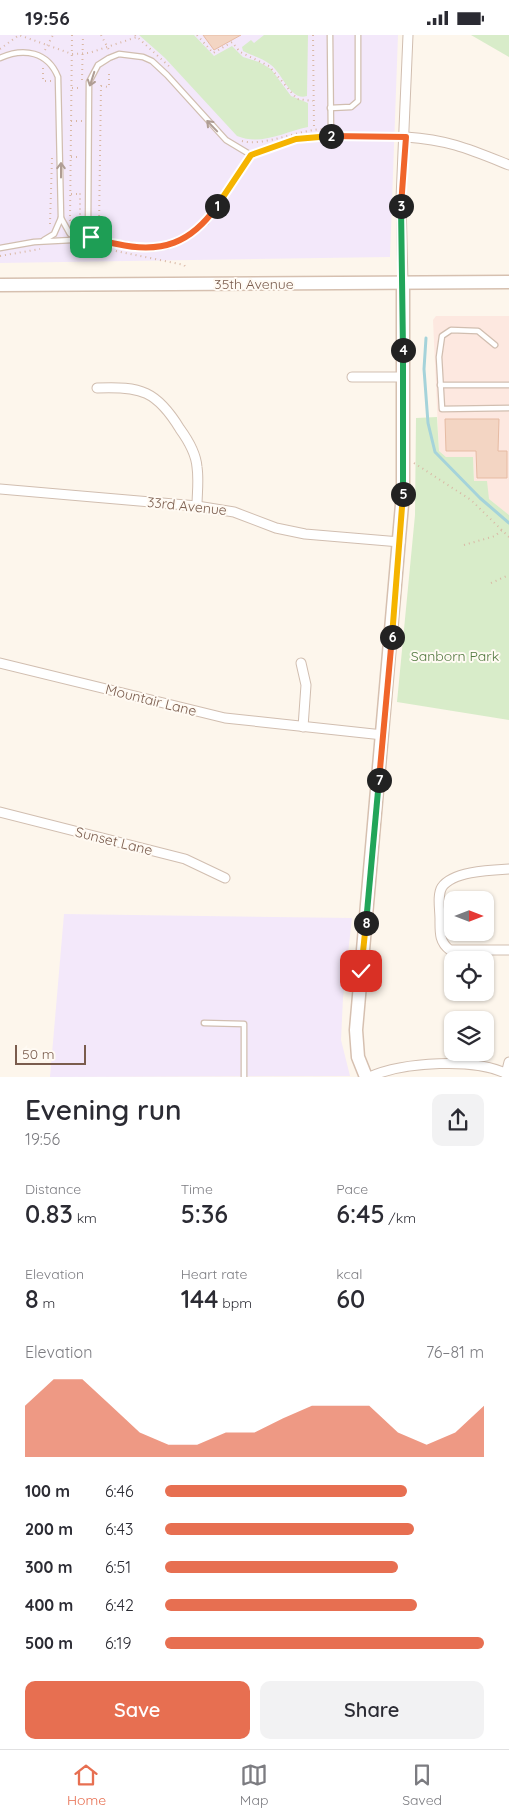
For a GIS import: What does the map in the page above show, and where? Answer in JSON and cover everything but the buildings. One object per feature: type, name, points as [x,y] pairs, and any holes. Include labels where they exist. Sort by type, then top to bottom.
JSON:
[{"type":"street","points":[[408,35],[406,137],[401,199],[403,493],[356,1030],[358,1057],[367,1077],[397,1067],[428,1063],[480,1067],[507,1075],[509,1062]]},
{"type":"street","points":[[406,137],[436,139],[456,143],[509,165]]},
{"type":"street","name":"35th Avenue","points":[[0,285],[509,282]]},
{"type":"street","points":[[352,377],[403,377]]},
{"type":"street","points":[[97,388],[129,389],[159,399],[171,413],[192,450],[198,468],[197,506]]},
{"type":"street","name":"33rd Avenue","points":[[0,489],[197,506],[234,512],[276,528],[305,534],[400,542]]},
{"type":"street","name":"Mountair Lane","points":[[0,663],[224,718],[383,735]]},
{"type":"street","points":[[301,663],[306,685],[303,727]]},
{"type":"street","name":"Sunset Lane","points":[[0,812],[185,859],[225,877]]},
{"type":"street","points":[[509,869],[480,870],[449,881],[442,887],[440,895],[440,937],[443,945],[450,950],[509,950]]},
{"type":"lane","points":[[330,35],[331,136]]},
{"type":"lane","points":[[330,108],[350,107],[358,101],[358,35]]},
{"type":"lane","points":[[0,57],[21,52],[34,53],[54,67],[58,77],[61,219],[54,234],[42,241]]},
{"type":"lane","points":[[97,240],[91,237],[88,230],[89,83],[98,65],[109,58],[119,54],[128,54],[152,61],[226,140],[251,155]]},
{"type":"lane","points":[[0,248],[42,241],[97,240],[150,248],[167,246],[184,239],[206,222],[251,155],[296,139],[331,136],[406,137]]},
{"type":"lane","points":[[61,219],[70,234],[82,235],[88,230]]},
{"type":"lane","points":[[495,345],[478,331],[446,331],[442,336],[440,346],[442,409],[509,408]]},
{"type":"lane","points":[[440,385],[509,385]]},
{"type":"lane","points":[[204,1023],[244,1024],[244,1077]]},
{"type":"path","points":[[0,49],[18,35],[72,54],[89,53],[136,36],[172,70]]},
{"type":"path","points":[[45,49],[54,35]]},
{"type":"path","points":[[72,35],[70,220],[75,225]]},
{"type":"path","points":[[101,35],[109,51]]},
{"type":"path","points":[[197,35],[213,53],[232,42],[240,52],[269,65],[297,99],[313,101]]},
{"type":"path","points":[[313,35],[314,129]]},
{"type":"path","points":[[43,68],[43,81],[52,81]]},
{"type":"path","points":[[99,225],[101,87],[109,87],[109,73]]},
{"type":"path","points":[[72,88],[82,88]]},
{"type":"path","points":[[71,121],[82,121]]},
{"type":"path","points":[[235,138],[252,143],[314,129],[325,129]]},
{"type":"path","points":[[50,226],[52,156]]},
{"type":"path","points":[[71,157],[81,157]]},
{"type":"path","points":[[70,194],[80,194]]},
{"type":"path","points":[[0,256],[44,249]]},
{"type":"path","points":[[110,250],[184,265],[187,269]]},
{"type":"path","points":[[414,463],[471,500],[503,529],[509,537]]},
{"type":"path","points":[[464,545],[495,537],[503,529]]},
{"type":"path","points":[[491,583],[509,575]]},
{"type":"shaded area","points":[[0,35],[398,35],[390,257],[0,263]]},
{"type":"shaded area","points":[[436,316],[509,316],[509,515],[489,499],[474,481],[473,457],[446,457],[439,451],[433,320]]},
{"type":"shaded area","points":[[64,914],[352,918],[343,998],[341,1040],[350,1076],[50,1077]]},
{"type":"green space","points":[[139,35],[194,35],[214,56],[232,46],[243,57],[259,62],[271,69],[291,96],[308,103],[308,127],[264,139],[246,139],[237,136],[165,58]]},
{"type":"green space","points":[[264,35],[308,35],[307,96],[301,97],[296,95],[271,65],[243,51],[242,47],[251,40],[254,43]]},
{"type":"green space","points":[[471,35],[509,35],[509,57]]},
{"type":"green space","name":"Sanborn Park","points":[[437,417],[439,451],[446,457],[473,457],[474,481],[487,481],[489,499],[509,515],[509,720],[397,702],[415,515],[416,418]]},
{"type":"waterway","points":[[426,338],[424,369],[428,423],[435,452],[480,498],[509,523]]},
{"type":"route","points":[[91,237],[128,246],[150,248],[167,246],[184,239],[206,222],[251,155],[275,145],[296,139],[331,136],[406,137],[401,199],[403,493],[361,971]]}]
